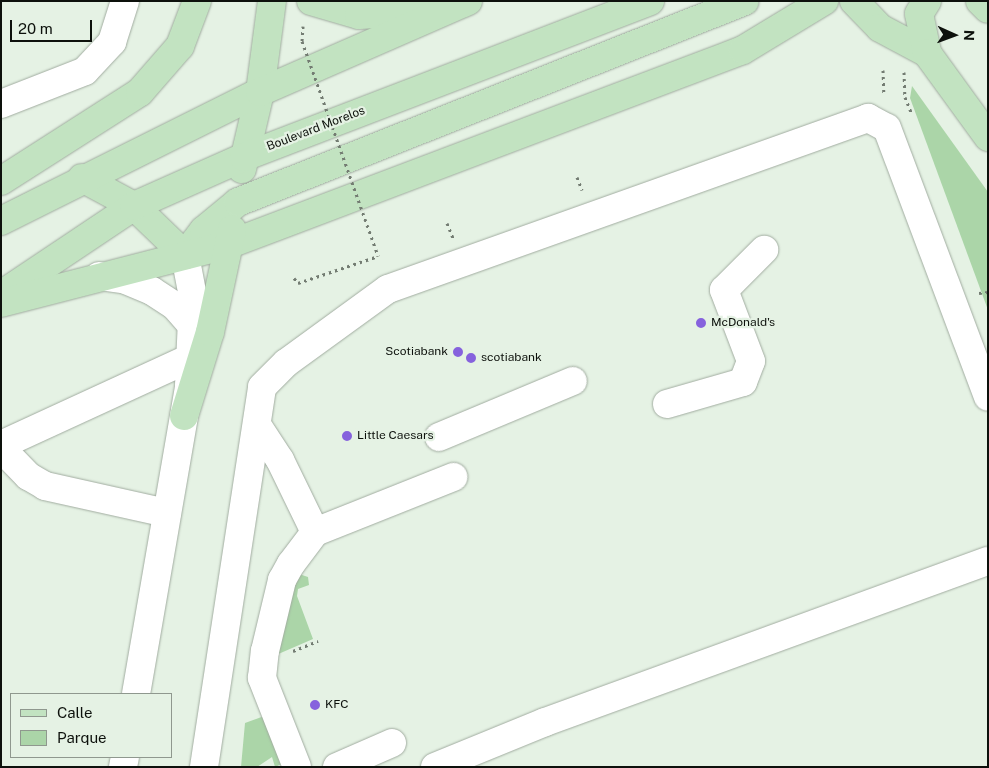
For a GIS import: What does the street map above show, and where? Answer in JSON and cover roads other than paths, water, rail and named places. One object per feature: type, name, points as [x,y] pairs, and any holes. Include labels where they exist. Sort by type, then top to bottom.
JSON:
[{"type":"main road","points":[[1,181],[140,92],[180,46],[197,1]]},
{"type":"main road","points":[[184,416],[210,332],[230,244],[244,157],[260,92],[272,1]]},
{"type":"main road","points":[[311,1],[359,16],[416,13],[464,3]]},
{"type":"main road","name":"Boulevard Morelos","points":[[1,295],[134,206],[244,157],[650,1]]},
{"type":"main road","points":[[185,255],[204,230],[238,202],[745,1]]},
{"type":"main road","points":[[1,303],[230,244],[743,50],[824,1]]},
{"type":"main road","points":[[854,1],[880,28],[927,54],[988,137]]},
{"type":"main road","points":[[927,1],[919,14],[927,54]]},
{"type":"main road","points":[[980,1],[988,9]]},
{"type":"main road","points":[[1,221],[82,178],[260,92],[464,3]]},
{"type":"main road","points":[[82,178],[134,206],[185,255]]},
{"type":"street","points":[[1,104],[85,71],[112,42],[125,1]]},
{"type":"street","points":[[204,767],[262,387],[286,363],[388,289],[868,118],[887,128],[988,397]]},
{"type":"street","points":[[668,404],[743,382],[751,361],[724,290],[764,250]]},
{"type":"street","points":[[136,693],[184,416],[192,356],[193,297],[185,255]]},
{"type":"street","points":[[100,276],[126,280],[152,291],[175,306],[193,327]]},
{"type":"street","points":[[167,514],[45,486],[28,476],[1,447],[192,356]]},
{"type":"street","points":[[439,438],[573,381]]},
{"type":"street","points":[[257,425],[280,460],[315,532]]},
{"type":"street","points":[[297,767],[262,678],[265,651],[282,580],[315,532],[453,477]]},
{"type":"street","points":[[435,767],[545,722],[988,561]]},
{"type":"street","points":[[337,767],[392,744]]},
{"type":"place","name":"McDonald's","points":[[701,323]]},
{"type":"place","name":"Scotiabank","points":[[458,352]]},
{"type":"place","name":"scotiabank","points":[[471,358]]},
{"type":"place","name":"Little Caesars","points":[[347,436]]},
{"type":"place","name":"KFC","points":[[315,705]]}]
